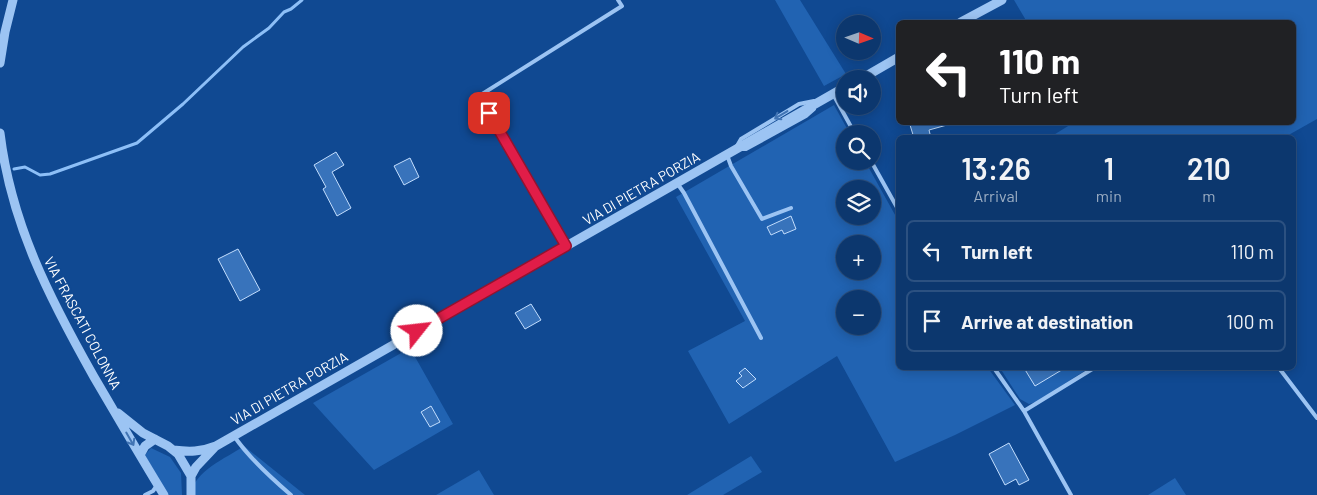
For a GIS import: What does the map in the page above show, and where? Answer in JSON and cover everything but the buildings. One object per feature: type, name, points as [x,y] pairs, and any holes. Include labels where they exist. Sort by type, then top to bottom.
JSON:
[{"type":"street","points":[[0,63],[6,23],[13,0]]},
{"type":"street","points":[[965,20],[1002,0]]},
{"type":"street","points":[[877,70],[896,60]]},
{"type":"street","name":"VIA DI PIETRA PORZIA","points":[[216,446],[836,93]]},
{"type":"street","name":"VIA FRASCATI COLONNA","points":[[0,133],[12,196],[20,225],[34,262],[51,298],[113,410],[164,495]]},
{"type":"street","name":"VIA FRASCATI COLONNA","points":[[113,410],[174,450],[191,476]]},
{"type":"street","points":[[140,455],[144,446],[155,439]]},
{"type":"street","points":[[174,450],[188,453],[216,446]]},
{"type":"street","points":[[191,495],[191,476],[196,467],[216,446]]},
{"type":"lane","points":[[566,246],[479,96],[622,6],[618,0]]},
{"type":"lane","points":[[830,96],[849,125]]},
{"type":"lane","points":[[731,152],[731,166],[762,219],[791,208]]},
{"type":"lane","points":[[876,170],[896,207]]},
{"type":"lane","points":[[677,183],[761,338]]},
{"type":"lane","points":[[995,370],[1024,411],[1071,495]]},
{"type":"lane","points":[[1024,411],[1091,370]]},
{"type":"lane","points":[[1281,370],[1317,418]]},
{"type":"lane","points":[[234,436],[242,448],[259,466],[291,495]]},
{"type":"lane","points":[[146,495],[158,484]]},
{"type":"shaded area","points":[[775,0],[800,0],[844,70],[836,70],[836,79],[824,86]]},
{"type":"shaded area","points":[[1014,0],[1317,0],[1317,119],[1289,135],[1054,135],[1070,125],[1296,125],[1296,20],[1026,20]]},
{"type":"shaded area","points":[[834,105],[836,115],[840,115],[845,125],[836,125],[836,170],[870,170],[876,180],[836,180],[836,225],[881,225],[881,190],[896,217],[896,370],[989,370],[1015,405],[895,462],[837,356],[729,424],[688,351],[745,321],[676,197]],"holes":[[[791,216],[796,229],[784,234],[782,230],[771,235],[767,227]]]},
{"type":"shaded area","points":[[410,348],[453,424],[374,470],[313,403]]},
{"type":"shaded area","points":[[1001,370],[1025,370],[1035,385],[1061,370],[1086,370],[1036,402],[1029,404],[1020,399]]},
{"type":"shaded area","points":[[244,446],[305,495],[190,495],[193,486],[204,472]]},
{"type":"shaded area","points":[[151,448],[170,457],[181,473],[182,495],[168,495],[145,455]]},
{"type":"shaded area","points":[[751,456],[762,472],[723,495],[687,495]]},
{"type":"shaded area","points":[[479,470],[494,495],[436,495]]},
{"type":"shaded area","points":[[1175,478],[1186,495],[1148,495]]},
{"type":"waterway","points":[[14,169],[25,167],[40,175],[50,174],[137,143],[183,104],[243,47],[269,28],[284,12],[302,0]]},
{"type":"route","points":[[417,331],[566,246],[489,113]]}]
